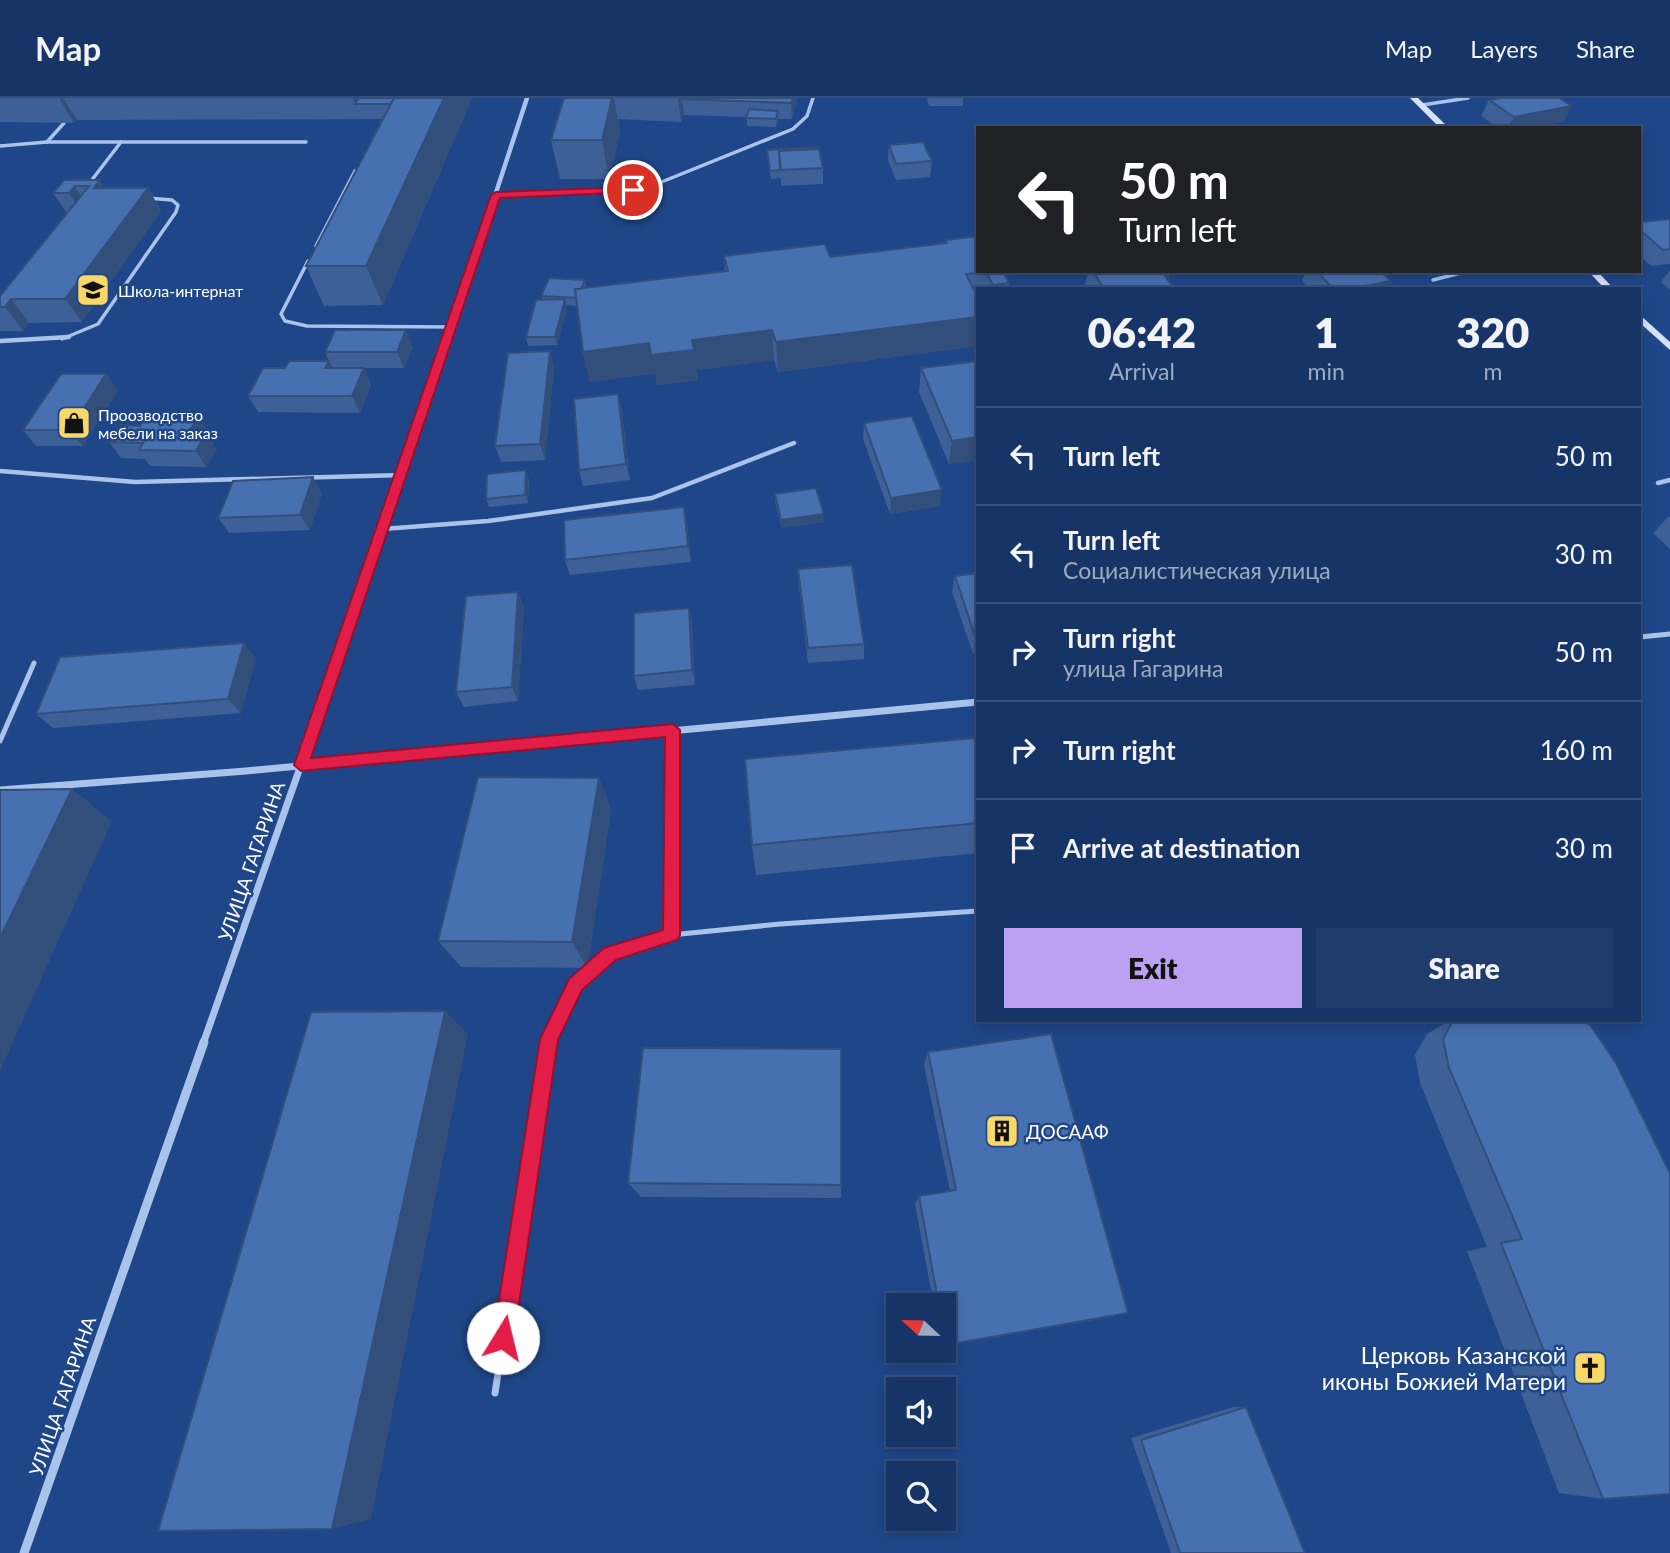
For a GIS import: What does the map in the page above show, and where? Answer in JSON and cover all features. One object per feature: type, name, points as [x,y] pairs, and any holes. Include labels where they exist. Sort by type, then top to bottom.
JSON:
[{"type":"street","name":"УЛИЦА ГАГАРИНА","points":[[23,1553],[403,475],[527,98]]},
{"type":"street","points":[[1414,98],[1443,126]]},
{"type":"street","points":[[1594,273],[1608,287]]},
{"type":"street","points":[[1641,319],[1670,347]]},
{"type":"street","points":[[1641,637],[1670,634]]},
{"type":"street","points":[[0,790],[976,702]]},
{"type":"lane","points":[[496,195],[613,192],[659,183],[804,123],[813,98]]},
{"type":"lane","points":[[1422,105],[1468,98]]},
{"type":"lane","points":[[47,142],[64,123]]},
{"type":"lane","points":[[0,146],[47,142],[306,142]]},
{"type":"lane","points":[[84,192],[121,142]]},
{"type":"lane","points":[[355,171],[281,314],[285,321],[307,326],[452,327]]},
{"type":"lane","points":[[0,341],[72,338],[85,334],[98,324],[176,212],[178,205],[172,200],[135,198]]},
{"type":"lane","points":[[1433,280],[1460,273]]},
{"type":"lane","points":[[383,529],[488,521],[652,498],[793,443]]},
{"type":"lane","points":[[0,471],[135,482],[403,475]]},
{"type":"lane","points":[[1658,483],[1670,480]]},
{"type":"lane","points":[[0,741],[34,663]]},
{"type":"lane","points":[[671,935],[673,730]]},
{"type":"lane","points":[[495,1393],[549,1039],[575,984],[610,953],[671,935],[780,924],[976,911]]},
{"type":"building","points":[[359,98],[394,98],[391,104],[355,104]]},
{"type":"building","points":[[394,98],[444,98],[366,266],[306,266]]},
{"type":"building","points":[[564,98],[612,98],[602,140],[551,140]]},
{"type":"building","points":[[682,98],[793,98],[791,103]]},
{"type":"building","points":[[1559,98],[1572,106],[1514,117],[1489,100]]},
{"type":"building","points":[[749,109],[778,111],[776,119],[746,118]]},
{"type":"building","points":[[923,142],[932,161],[896,164],[889,145]]},
{"type":"building","points":[[818,147],[779,151],[780,170],[770,171],[767,150]]},
{"type":"building","points":[[819,149],[823,168],[781,170],[779,151]]},
{"type":"building","points":[[64,180],[100,180],[94,188],[148,188],[65,299],[11,299],[5,307],[0,307],[0,296],[89,186],[75,186],[69,193],[53,193]]},
{"type":"building","points":[[1670,219],[1670,249],[1663,250],[1641,231],[1641,222]]},
{"type":"building","points":[[976,236],[976,273],[966,274],[976,294],[976,317],[776,342],[772,330],[692,340],[694,350],[651,355],[649,343],[583,352],[575,289],[728,271],[724,256],[825,244],[830,257],[947,243],[946,240]]},
{"type":"building","points":[[987,273],[1004,273],[1009,283],[993,285]]},
{"type":"building","points":[[1094,273],[1163,273],[1173,287],[1103,287]]},
{"type":"building","points":[[1318,273],[1382,273],[1391,281],[1360,287],[1332,287]]},
{"type":"building","points":[[549,278],[585,280],[581,289],[575,289],[576,298],[541,296]]},
{"type":"building","points":[[565,299],[555,337],[526,337],[536,300]]},
{"type":"building","points":[[335,330],[406,330],[397,352],[325,352]]},
{"type":"building","points":[[550,351],[540,444],[495,446],[508,353]]},
{"type":"building","points":[[289,361],[329,361],[325,368],[364,368],[352,396],[248,396],[263,368],[285,368]]},
{"type":"building","points":[[976,361],[976,437],[952,441],[921,368]]},
{"type":"building","points":[[61,374],[106,374],[70,430],[23,430]]},
{"type":"building","points":[[618,394],[626,464],[579,470],[574,399]]},
{"type":"building","points":[[147,415],[199,416],[188,433],[206,433],[196,451],[139,450],[143,443],[109,442],[120,425],[140,426]]},
{"type":"building","points":[[912,416],[942,490],[891,498],[864,423]]},
{"type":"building","points":[[526,470],[525,495],[486,499],[487,474]]},
{"type":"building","points":[[313,477],[300,515],[218,518],[233,481]]},
{"type":"building","points":[[816,488],[824,514],[781,520],[775,494]]},
{"type":"building","points":[[684,507],[688,546],[565,560],[564,520]]},
{"type":"building","points":[[852,565],[864,644],[808,648],[798,569]]},
{"type":"building","points":[[976,573],[976,639],[955,576]]},
{"type":"building","points":[[518,592],[512,687],[456,692],[466,596]]},
{"type":"building","points":[[689,608],[692,670],[634,676],[634,613]]},
{"type":"building","points":[[244,643],[228,699],[36,714],[60,657]]},
{"type":"building","points":[[976,738],[976,823],[752,845],[745,759]]},
{"type":"building","points":[[478,777],[599,778],[572,942],[438,941]]},
{"type":"building","points":[[72,789],[0,938],[0,790]]},
{"type":"building","points":[[445,1011],[332,1529],[158,1531],[311,1012]]},
{"type":"building","name":"Церковь Казанской иконы Божией Матери","points":[[1452,1022],[1585,1022],[1590,1025],[1616,1063],[1670,1173],[1670,1494],[1603,1499],[1501,1243],[1522,1239],[1449,1068],[1443,1039]]},
{"type":"building","name":"ДОСААФ","points":[[1051,1034],[1128,1313],[956,1343],[956,1293],[937,1293],[919,1196],[956,1190],[928,1052]]},
{"type":"building","points":[[643,1048],[841,1049],[841,1185],[628,1183]]},
{"type":"building","points":[[1246,1407],[1305,1553],[1180,1553],[1141,1440]]},
{"type":"place","name":"Школа-интернат","points":[[93,290]]},
{"type":"place","name":"Проозводство мебели на заказ","points":[[74,423]]},
{"type":"place","name":"ДОСААФ","points":[[1002,1131]]},
{"type":"place","name":"Церковь Казанской иконы Божией Матери","points":[[1590,1368]]},
{"type":"route","points":[[503,1338],[549,1039],[575,984],[610,953],[671,935],[673,730],[301,765],[403,475],[496,195],[633,190]]}]
